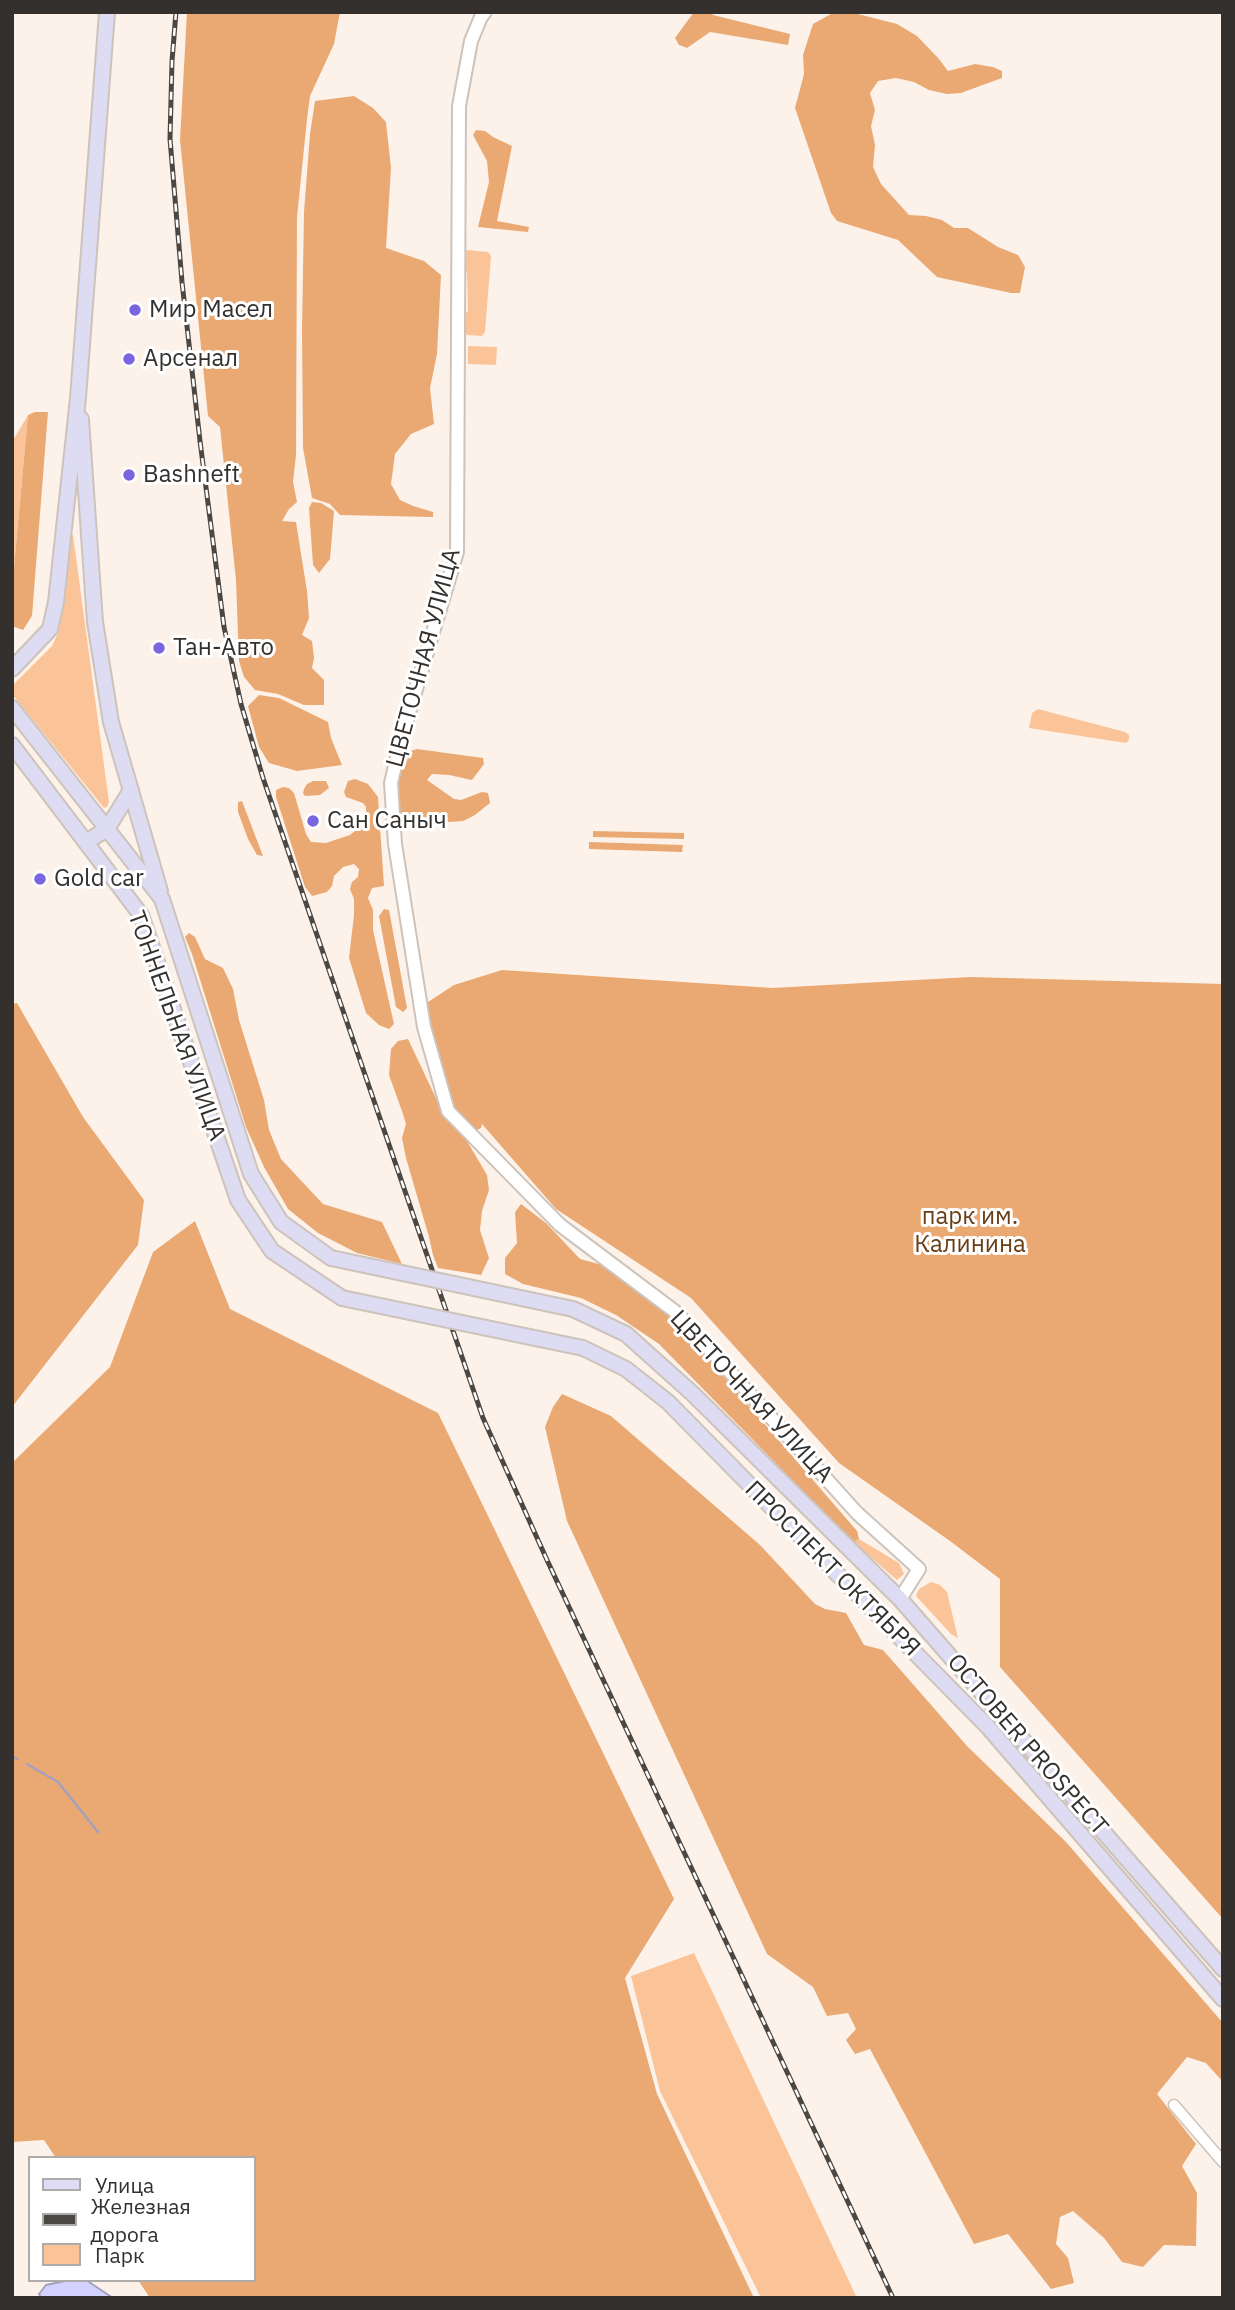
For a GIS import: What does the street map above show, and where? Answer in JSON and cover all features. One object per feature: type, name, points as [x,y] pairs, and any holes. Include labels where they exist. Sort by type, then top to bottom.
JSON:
[{"type":"main road","points":[[12,669],[50,629],[56,602],[78,398],[107,12]]},
{"type":"main road","points":[[78,398],[83,435],[95,622],[111,722],[162,899]]},
{"type":"main road","name":"ТОННЕЛЬНАЯ УЛИЦА","points":[[12,708],[162,899],[251,1174],[281,1222],[331,1258],[573,1309]]},
{"type":"main road","name":"ТОННЕЛЬНАЯ УЛИЦА","points":[[12,745],[141,915],[238,1200],[272,1251],[342,1298]]},
{"type":"main road","points":[[86,842],[107,830],[131,790]]},
{"type":"main road","name":"ПРОСПЕКТ ОКТЯБРЯ","points":[[342,1298],[583,1348],[626,1369],[668,1402],[979,1717],[1223,1999]]},
{"type":"main road","name":"OCTOBER PROSPECT","points":[[573,1309],[626,1335],[693,1394],[900,1599],[1223,1969]]},
{"type":"street","name":"ЦВЕТОЧНАЯ УЛИЦА","points":[[485,12],[471,41],[459,106],[457,552],[402,736],[391,783],[395,845],[424,1027],[448,1111],[560,1225],[677,1313],[858,1513],[919,1569],[900,1599]]},
{"type":"street","points":[[1174,2105],[1223,2162]]},
{"type":"green space","points":[[187,12],[340,12],[334,44],[310,96],[307,119],[297,217],[296,455],[293,482],[297,502],[282,521],[296,522],[309,618],[302,635],[312,641],[312,668],[324,680],[324,705],[304,705],[278,694],[255,690],[244,677],[239,661],[236,580],[220,427],[208,416],[180,140]]},
{"type":"green space","points":[[694,12],[711,12],[713,15],[790,34],[788,45],[710,32],[687,48],[679,45],[675,38]]},
{"type":"green space","points":[[850,12],[897,24],[917,36],[948,71],[975,64],[1002,71],[1002,78],[961,93],[947,94],[929,90],[914,82],[896,78],[878,81],[870,93],[875,110],[871,126],[875,145],[873,167],[881,184],[909,215],[942,220],[954,228],[968,228],[998,247],[1018,255],[1025,267],[1020,293],[937,277],[898,240],[837,221],[831,213],[795,108],[804,74],[803,55],[813,24],[831,14]]},
{"type":"green space","points":[[354,96],[373,108],[386,122],[391,168],[386,248],[424,261],[441,275],[437,354],[430,388],[434,424],[411,434],[395,454],[391,484],[400,500],[433,512],[433,517],[340,515],[330,504],[312,498],[303,448],[302,329],[304,212],[310,134],[315,101]]},
{"type":"green space","points":[[476,130],[485,131],[512,146],[497,221],[529,227],[528,232],[478,227],[489,182],[487,161],[473,135]]},
{"type":"green space","points":[[467,250],[488,252],[491,256],[485,332],[482,336],[465,333],[465,314],[468,311],[467,273],[463,269],[464,254]]},
{"type":"green space","points":[[468,346],[497,347],[496,365],[468,364]]},
{"type":"green space","points":[[48,412],[32,616],[23,630],[12,626],[12,569],[28,415]]},
{"type":"green space","points":[[28,415],[14,567],[12,569],[12,442]]},
{"type":"green space","points":[[312,502],[321,503],[334,511],[330,559],[319,573],[313,565],[309,508]]},
{"type":"green space","points":[[71,534],[109,802],[104,808],[12,694],[12,686],[52,646],[59,631],[68,535]]},
{"type":"green space","points":[[259,695],[279,698],[328,722],[331,738],[342,765],[297,771],[269,763],[259,747],[248,706]]},
{"type":"green space","points":[[1038,709],[1125,732],[1129,735],[1129,740],[1126,743],[1029,728],[1032,713]]},
{"type":"green space","points":[[417,749],[483,758],[484,764],[472,780],[432,774],[427,780],[454,799],[461,800],[482,792],[488,793],[490,803],[463,821],[434,821],[397,812],[396,780],[404,753]]},
{"type":"green space","points":[[355,779],[368,784],[378,797],[384,886],[372,888],[368,898],[373,910],[373,930],[394,1024],[389,1029],[379,1025],[366,1013],[349,958],[354,915],[354,899],[350,889],[352,882],[358,877],[359,869],[354,864],[343,867],[334,876],[332,886],[327,892],[312,896],[305,887],[276,797],[276,790],[289,788],[294,793],[306,834],[311,842],[326,843],[350,835],[360,827],[366,816],[363,803],[346,797],[344,792],[348,781]]},
{"type":"green space","points":[[313,781],[326,781],[329,788],[320,795],[305,796],[304,789]]},
{"type":"green space","points":[[242,801],[263,856],[257,855],[248,839],[238,812],[238,802]]},
{"type":"green space","points":[[593,831],[684,833],[684,839],[593,837]]},
{"type":"green space","points":[[589,842],[683,845],[682,852],[589,849]]},
{"type":"green space","points":[[384,909],[389,910],[407,1008],[403,1012],[396,1007],[379,916]]},
{"type":"green space","points":[[189,933],[195,937],[205,959],[223,968],[233,989],[239,1020],[264,1100],[269,1130],[281,1159],[323,1204],[382,1222],[402,1264],[357,1253],[318,1233],[288,1209],[264,1167],[246,1127],[185,937]]},
{"type":"green space","name":"парк им. Калинина","points":[[502,970],[773,988],[971,977],[1223,984],[1223,1919],[1000,1667],[1000,1579],[839,1463],[691,1298],[556,1209],[482,1124],[481,1128],[475,1131],[452,1105],[425,1004],[454,985]]},
{"type":"green space","points":[[17,1003],[83,1117],[144,1200],[138,1245],[12,1407],[12,1004]]},
{"type":"green space","points":[[408,1039],[444,1115],[467,1141],[487,1175],[489,1190],[482,1211],[480,1230],[489,1258],[481,1275],[438,1268],[433,1255],[406,1158],[402,1138],[406,1124],[389,1075],[391,1049],[398,1041]]},
{"type":"green space","points":[[521,1204],[546,1223],[580,1259],[602,1265],[668,1312],[857,1531],[859,1539],[853,1542],[659,1344],[616,1315],[581,1298],[523,1284],[505,1274],[505,1258],[517,1243],[515,1212]]},
{"type":"green space","points":[[195,1221],[230,1309],[438,1413],[674,1899],[625,1978],[657,2094],[754,2298],[150,2298],[139,2282],[256,2282],[256,2156],[55,2156],[44,2140],[12,2142],[12,1463],[110,1367],[153,1252]]},
{"type":"green space","points":[[562,1394],[611,1416],[760,1545],[815,1604],[846,1613],[864,1645],[883,1650],[967,1746],[1066,1842],[1223,2023],[1223,2082],[1206,2063],[1187,2057],[1157,2094],[1196,2144],[1182,2166],[1197,2193],[1196,2246],[1164,2245],[1143,2267],[1122,2262],[1104,2238],[1073,2211],[1060,2217],[1056,2244],[1068,2258],[1074,2283],[1051,2289],[1008,2234],[974,2244],[870,2049],[855,2054],[846,2040],[856,2029],[848,2013],[827,2016],[813,1987],[767,1954],[567,1521],[545,1427]]},
{"type":"green space","points":[[859,1539],[899,1563],[904,1574],[897,1580],[853,1542]]},
{"type":"green space","points":[[931,1582],[940,1585],[947,1592],[958,1638],[951,1634],[916,1596],[919,1589]]},
{"type":"green space","points":[[694,1953],[857,2298],[761,2298],[660,2091],[631,1976]]},
{"type":"water","points":[[89,2282],[113,2298],[41,2298],[39,2294],[46,2285]]},
{"type":"waterway","points":[[12,1756],[17,1759]]},
{"type":"waterway","points":[[27,1764],[58,1782],[98,1832]]},
{"type":"railway","points":[[176,12],[170,139],[182,282],[200,441],[224,627],[241,704],[263,778],[483,1418],[893,2298]]},
{"type":"place","name":"Мир Масел","points":[[135,310]]},
{"type":"place","name":"Арсенал","points":[[129,359]]},
{"type":"place","name":"Bashneft","points":[[129,475]]},
{"type":"place","name":"Тан-Авто","points":[[159,648]]},
{"type":"place","name":"Сан Саныч","points":[[313,821]]},
{"type":"place","name":"Gold car","points":[[40,879]]}]
